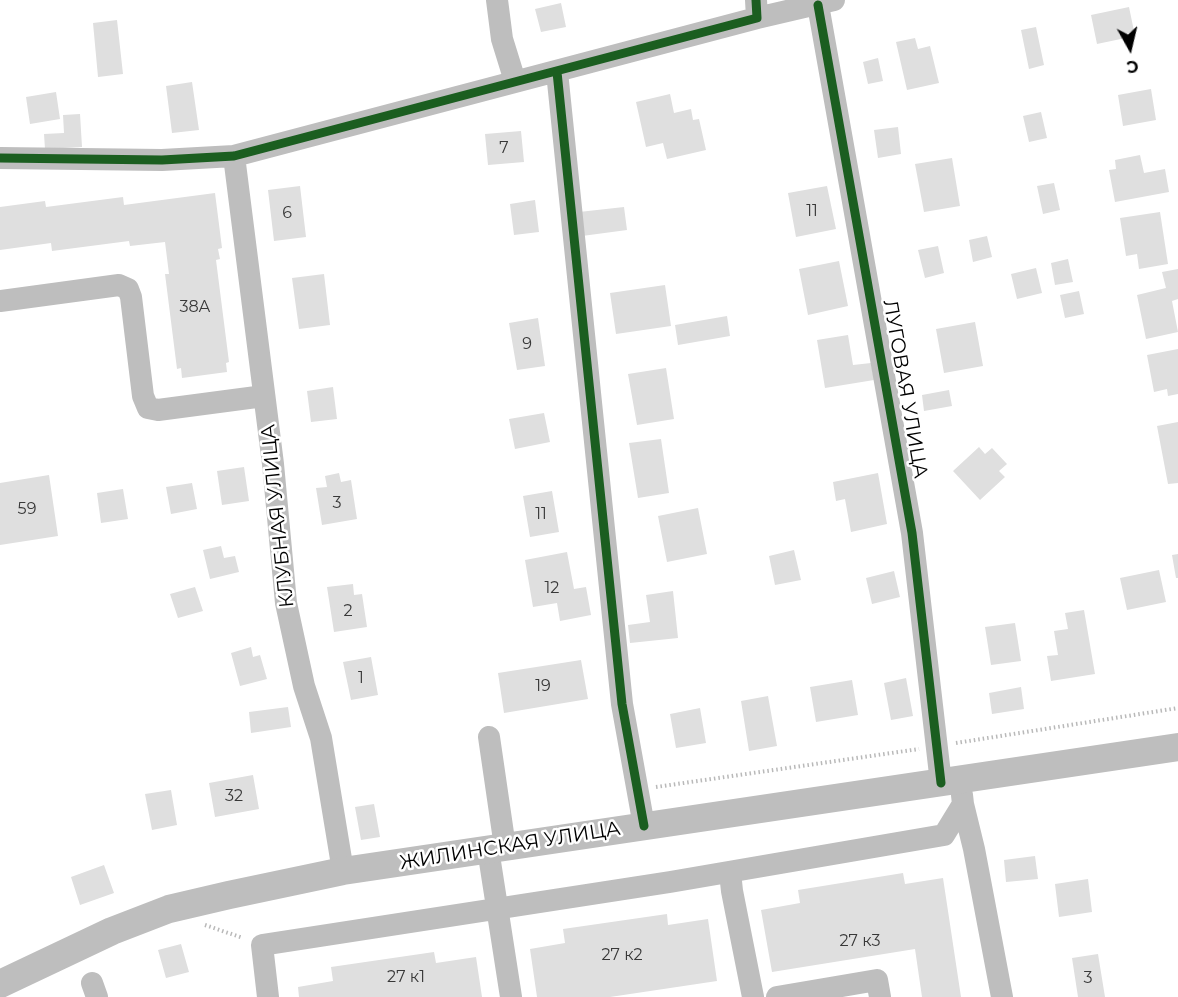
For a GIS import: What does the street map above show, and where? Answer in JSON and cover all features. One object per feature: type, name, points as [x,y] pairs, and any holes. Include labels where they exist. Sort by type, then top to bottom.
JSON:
[{"type":"main road","name":"ЖИЛИНСКАЯ УЛИЦА","points":[[0,984],[112,931],[169,909],[229,894],[343,871],[644,826],[955,789],[1178,747]]},
{"type":"street","points":[[496,0],[502,39],[515,81]]},
{"type":"street","points":[[0,158],[162,160],[234,156],[556,72],[756,9],[826,2]]},
{"type":"street","name":"ЛУГОВАЯ УЛИЦА","points":[[826,2],[912,533],[937,746],[955,789],[974,849],[1002,997]]},
{"type":"street","points":[[556,72],[622,704],[644,826]]},
{"type":"street","name":"КЛУБНАЯ УЛИЦА","points":[[234,156],[273,464],[286,603],[304,686],[321,738],[343,871]]},
{"type":"street","points":[[0,301],[119,285],[128,288],[143,396],[148,408],[158,410],[264,396]]},
{"type":"street","points":[[489,737],[497,848],[497,908],[510,997]]},
{"type":"street","points":[[268,997],[262,945],[730,872],[944,835],[955,789]]},
{"type":"street","points":[[730,872],[753,997]]},
{"type":"street","points":[[777,997],[877,980],[880,997]]},
{"type":"path","points":[[638,789],[937,746],[1178,708]]},
{"type":"building","points":[[561,3],[566,27],[541,32],[535,9]]},
{"type":"building","points":[[1129,7],[1135,36],[1097,44],[1091,15]]},
{"type":"building","points":[[117,20],[123,74],[98,77],[93,23]]},
{"type":"building","points":[[1036,27],[1044,65],[1029,69],[1021,30]]},
{"type":"building","points":[[915,38],[918,49],[930,46],[939,83],[907,90],[896,42]]},
{"type":"building","points":[[878,58],[883,81],[868,84],[863,62]]},
{"type":"building","points":[[192,82],[199,130],[172,133],[166,86]]},
{"type":"building","points":[[1151,89],[1156,120],[1123,126],[1118,95]]},
{"type":"building","points":[[56,92],[60,119],[30,124],[26,97]]},
{"type":"building","points":[[670,94],[674,113],[691,109],[693,120],[699,119],[706,150],[667,159],[663,143],[646,147],[636,102]]},
{"type":"building","points":[[1041,112],[1047,138],[1029,142],[1023,116]]},
{"type":"building","points":[[80,114],[82,147],[45,149],[44,134],[64,133],[63,115]]},
{"type":"building","points":[[898,127],[901,154],[878,158],[874,130]]},
{"type":"building","points":[[521,131],[524,162],[488,165],[485,134]]},
{"type":"building","points":[[1140,155],[1144,173],[1165,169],[1169,192],[1115,202],[1109,170],[1116,169],[1115,160]]},
{"type":"building","points":[[952,158],[960,206],[924,212],[915,164]]},
{"type":"building","points":[[1054,183],[1060,210],[1043,214],[1037,186]]},
{"type":"building","points":[[300,186],[306,237],[274,241],[268,190]]},
{"type":"building","points":[[827,186],[836,229],[796,237],[788,193]]},
{"type":"building","points":[[215,193],[222,248],[218,249],[220,259],[216,260],[229,362],[226,363],[227,372],[182,378],[181,368],[177,369],[165,274],[169,274],[165,242],[130,246],[129,241],[52,251],[51,243],[0,250],[0,207],[45,201],[46,207],[123,197],[124,205]]},
{"type":"building","points":[[535,200],[539,232],[514,235],[510,204]]},
{"type":"building","points":[[624,207],[627,230],[582,236],[579,212]]},
{"type":"building","points":[[1160,212],[1168,264],[1139,269],[1137,254],[1126,256],[1120,218]]},
{"type":"building","points":[[987,236],[992,257],[973,262],[969,240]]},
{"type":"building","points":[[938,246],[944,273],[925,278],[918,250]]},
{"type":"building","points":[[1068,259],[1073,282],[1055,285],[1051,263]]},
{"type":"building","points":[[839,261],[848,306],[808,315],[799,269]]},
{"type":"building","points":[[1036,268],[1042,293],[1017,299],[1011,274]]},
{"type":"building","points":[[1178,269],[1178,299],[1172,301],[1178,332],[1146,339],[1137,295],[1166,288],[1162,272]]},
{"type":"building","points":[[324,274],[330,325],[299,329],[292,278]]},
{"type":"building","points":[[665,285],[671,326],[616,334],[610,293]]},
{"type":"building","points":[[1079,291],[1084,314],[1065,318],[1060,295]]},
{"type":"building","points":[[727,316],[730,336],[678,345],[675,325]]},
{"type":"building","points":[[538,318],[545,366],[517,370],[509,323]]},
{"type":"building","points":[[975,322],[983,366],[944,373],[936,329]]},
{"type":"building","points":[[848,335],[853,365],[871,363],[874,380],[825,388],[817,340]]},
{"type":"building","points":[[1178,349],[1178,394],[1168,396],[1167,389],[1154,392],[1147,355]]},
{"type":"building","points":[[666,368],[674,419],[637,425],[628,374]]},
{"type":"building","points":[[333,387],[337,419],[311,422],[307,391]]},
{"type":"building","points":[[949,390],[952,406],[924,411],[922,395]]},
{"type":"building","points":[[544,413],[550,442],[515,449],[509,419]]},
{"type":"building","points":[[1178,422],[1178,483],[1168,484],[1157,426]]},
{"type":"building","points":[[661,439],[669,493],[638,498],[629,443]]},
{"type":"building","points":[[979,447],[985,454],[992,448],[1007,464],[999,471],[1005,477],[980,500],[953,471]]},
{"type":"building","points":[[244,467],[249,501],[222,505],[217,471]]},
{"type":"building","points":[[339,473],[341,482],[351,480],[357,519],[322,525],[316,488],[327,487],[325,476]]},
{"type":"building","points":[[878,473],[887,524],[851,532],[845,499],[836,501],[833,482]]},
{"type":"building","points":[[49,475],[58,536],[0,545],[0,483]]},
{"type":"building","points":[[192,483],[197,509],[171,514],[166,487]]},
{"type":"building","points":[[123,489],[128,519],[101,523],[97,493]]},
{"type":"building","points":[[552,491],[559,532],[530,537],[523,496]]},
{"type":"building","points":[[698,508],[707,554],[667,562],[658,516]]},
{"type":"building","points":[[221,546],[224,558],[235,556],[239,572],[210,579],[203,550]]},
{"type":"building","points":[[794,550],[801,580],[775,585],[769,556]]},
{"type":"building","points":[[567,552],[574,589],[586,587],[591,615],[560,621],[557,603],[533,607],[525,560]]},
{"type":"building","points":[[1178,554],[1178,578],[1176,578],[1172,555]]},
{"type":"building","points":[[1159,570],[1166,602],[1127,610],[1120,578]]},
{"type":"building","points":[[894,571],[900,597],[872,604],[866,578]]},
{"type":"building","points":[[353,584],[354,595],[362,594],[367,627],[334,632],[327,587]]},
{"type":"building","points":[[195,587],[203,611],[178,618],[170,594]]},
{"type":"building","points":[[673,591],[678,638],[630,643],[628,625],[650,622],[646,595]]},
{"type":"building","points":[[1084,610],[1095,674],[1051,681],[1047,656],[1058,655],[1054,631],[1068,629],[1065,613]]},
{"type":"building","points":[[1015,623],[1021,661],[991,665],[985,627]]},
{"type":"building","points":[[251,647],[253,657],[260,655],[267,679],[240,686],[231,653]]},
{"type":"building","points":[[371,657],[378,695],[351,700],[343,662]]},
{"type":"building","points":[[581,660],[588,699],[504,713],[498,673]]},
{"type":"building","points":[[906,678],[913,716],[891,720],[884,683]]},
{"type":"building","points":[[852,680],[858,715],[816,722],[810,687]]},
{"type":"building","points":[[1021,687],[1024,709],[992,714],[989,693]]},
{"type":"building","points":[[768,696],[777,746],[749,751],[741,701]]},
{"type":"building","points":[[288,707],[291,727],[251,733],[249,712]]},
{"type":"building","points":[[700,708],[706,743],[676,748],[670,714]]},
{"type":"building","points":[[253,775],[259,809],[215,817],[209,783]]},
{"type":"building","points":[[171,790],[177,825],[152,830],[145,794]]},
{"type":"building","points":[[374,804],[380,837],[361,840],[355,807]]},
{"type":"building","points":[[1035,856],[1038,879],[1006,882],[1004,860]]},
{"type":"building","points":[[104,865],[114,893],[80,905],[71,877]]},
{"type":"building","points":[[903,873],[905,884],[943,878],[961,997],[922,997],[915,949],[772,972],[761,910],[800,903],[798,890]]},
{"type":"building","points":[[1088,879],[1092,912],[1059,917],[1055,884]]},
{"type":"building","points":[[667,914],[668,925],[708,919],[717,981],[610,997],[537,997],[530,949],[565,943],[563,929]]},
{"type":"building","points":[[181,944],[189,972],[166,978],[158,950]]},
{"type":"building","points":[[434,952],[436,963],[476,957],[482,997],[299,997],[298,987],[333,981],[331,967]]},
{"type":"building","points":[[1098,954],[1105,997],[1078,997],[1072,958]]},
{"type":"cycle path","points":[[0,158],[162,160],[234,156],[757,18],[756,0]]},
{"type":"cycle path","points":[[818,5],[912,533],[941,783]]},
{"type":"cycle path","points":[[557,72],[622,704],[644,826]]}]
